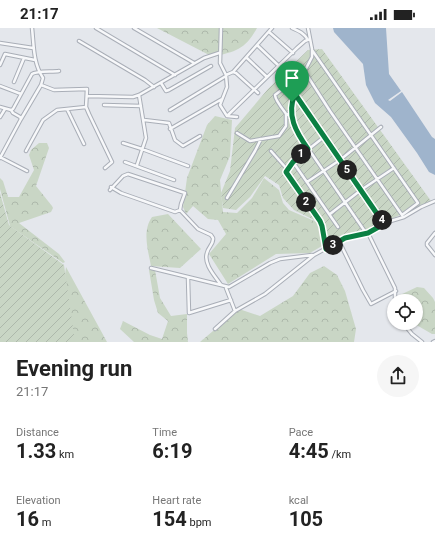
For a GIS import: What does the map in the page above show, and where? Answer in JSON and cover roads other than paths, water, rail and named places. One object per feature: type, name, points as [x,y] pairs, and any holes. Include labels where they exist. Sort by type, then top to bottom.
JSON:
[{"type":"street","points":[[27,171],[0,158],[41,85],[43,78],[35,60],[32,28]]},
{"type":"street","points":[[96,28],[175,74]]},
{"type":"street","points":[[134,28],[195,63]]},
{"type":"street","points":[[221,28],[219,53],[220,63],[226,76],[227,86],[220,105],[227,116]]},
{"type":"street","points":[[170,110],[233,72],[272,28]]},
{"type":"street","points":[[292,28],[301,32],[309,39]]},
{"type":"street","points":[[308,28],[312,56],[292,102],[291,112],[294,125],[308,149],[367,233],[396,288],[396,294]]},
{"type":"street","points":[[269,32],[293,53]]},
{"type":"street","points":[[227,116],[305,41],[309,39]]},
{"type":"street","points":[[79,42],[145,80],[154,87]]},
{"type":"street","points":[[0,43],[33,48]]},
{"type":"street","points":[[257,46],[279,66]]},
{"type":"street","points":[[312,49],[418,203],[403,216]]},
{"type":"street","points":[[87,96],[134,97],[195,63],[219,53]]},
{"type":"street","points":[[0,65],[5,54],[35,60]]},
{"type":"street","points":[[14,82],[24,58]]},
{"type":"street","points":[[247,58],[267,77]]},
{"type":"street","points":[[161,83],[166,91],[169,90],[211,66]]},
{"type":"street","points":[[12,110],[32,74],[39,71],[43,73],[59,71]]},
{"type":"street","points":[[233,72],[258,93]]},
{"type":"street","points":[[305,72],[403,216]]},
{"type":"street","points":[[41,85],[54,90],[87,89],[86,106],[112,162],[105,168]]},
{"type":"street","points":[[0,86],[21,94]]},
{"type":"street","points":[[237,133],[250,141],[281,135],[286,126],[286,114],[275,95],[284,88]]},
{"type":"street","points":[[295,94],[384,224]]},
{"type":"street","points":[[137,165],[146,138],[139,95]]},
{"type":"street","points":[[170,129],[223,99]]},
{"type":"street","points":[[104,105],[141,106]]},
{"type":"street","points":[[26,151],[43,120],[56,110],[86,106]]},
{"type":"street","points":[[0,107],[12,110],[13,113],[21,119]]},
{"type":"street","points":[[0,118],[5,109]]},
{"type":"street","points":[[67,109],[84,144]]},
{"type":"street","points":[[286,114],[287,115],[291,112]]},
{"type":"street","points":[[227,116],[237,117]]},
{"type":"street","points":[[144,120],[168,123],[175,140],[183,146],[200,136]]},
{"type":"street","points":[[307,182],[340,160],[381,127]]},
{"type":"street","points":[[287,169],[308,149],[324,138]]},
{"type":"street","points":[[227,198],[261,139]]},
{"type":"street","points":[[124,143],[188,166]]},
{"type":"street","points":[[271,151],[287,169],[286,172],[320,221],[326,249]]},
{"type":"street","points":[[125,162],[137,165],[174,180]]},
{"type":"street","points":[[293,162],[338,227]]},
{"type":"street","points":[[330,214],[377,178],[394,168]]},
{"type":"street","points":[[126,174],[139,177],[185,193],[180,210],[175,212],[111,189],[126,174]]},
{"type":"street","points":[[215,329],[235,311],[265,294],[314,255],[345,238],[367,233],[435,201]]},
{"type":"street","points":[[180,210],[198,229],[211,235],[213,238],[207,252],[207,263],[225,287],[235,311]]},
{"type":"street","points":[[435,233],[427,242],[427,245],[435,256]]},
{"type":"street","points":[[339,241],[371,304],[396,291]]},
{"type":"street","points":[[225,287],[233,286],[270,263],[280,259],[314,255]]},
{"type":"street","points":[[151,268],[222,285]]},
{"type":"street","points":[[188,278],[189,313],[231,300]]},
{"type":"street","points":[[409,330],[422,342]]},
{"type":"water","points":[[333,28],[386,28],[389,74],[401,91],[388,100],[390,101],[402,92],[432,137],[435,139],[435,175],[429,172],[391,117],[375,103],[366,85],[363,64],[334,32]]}]
